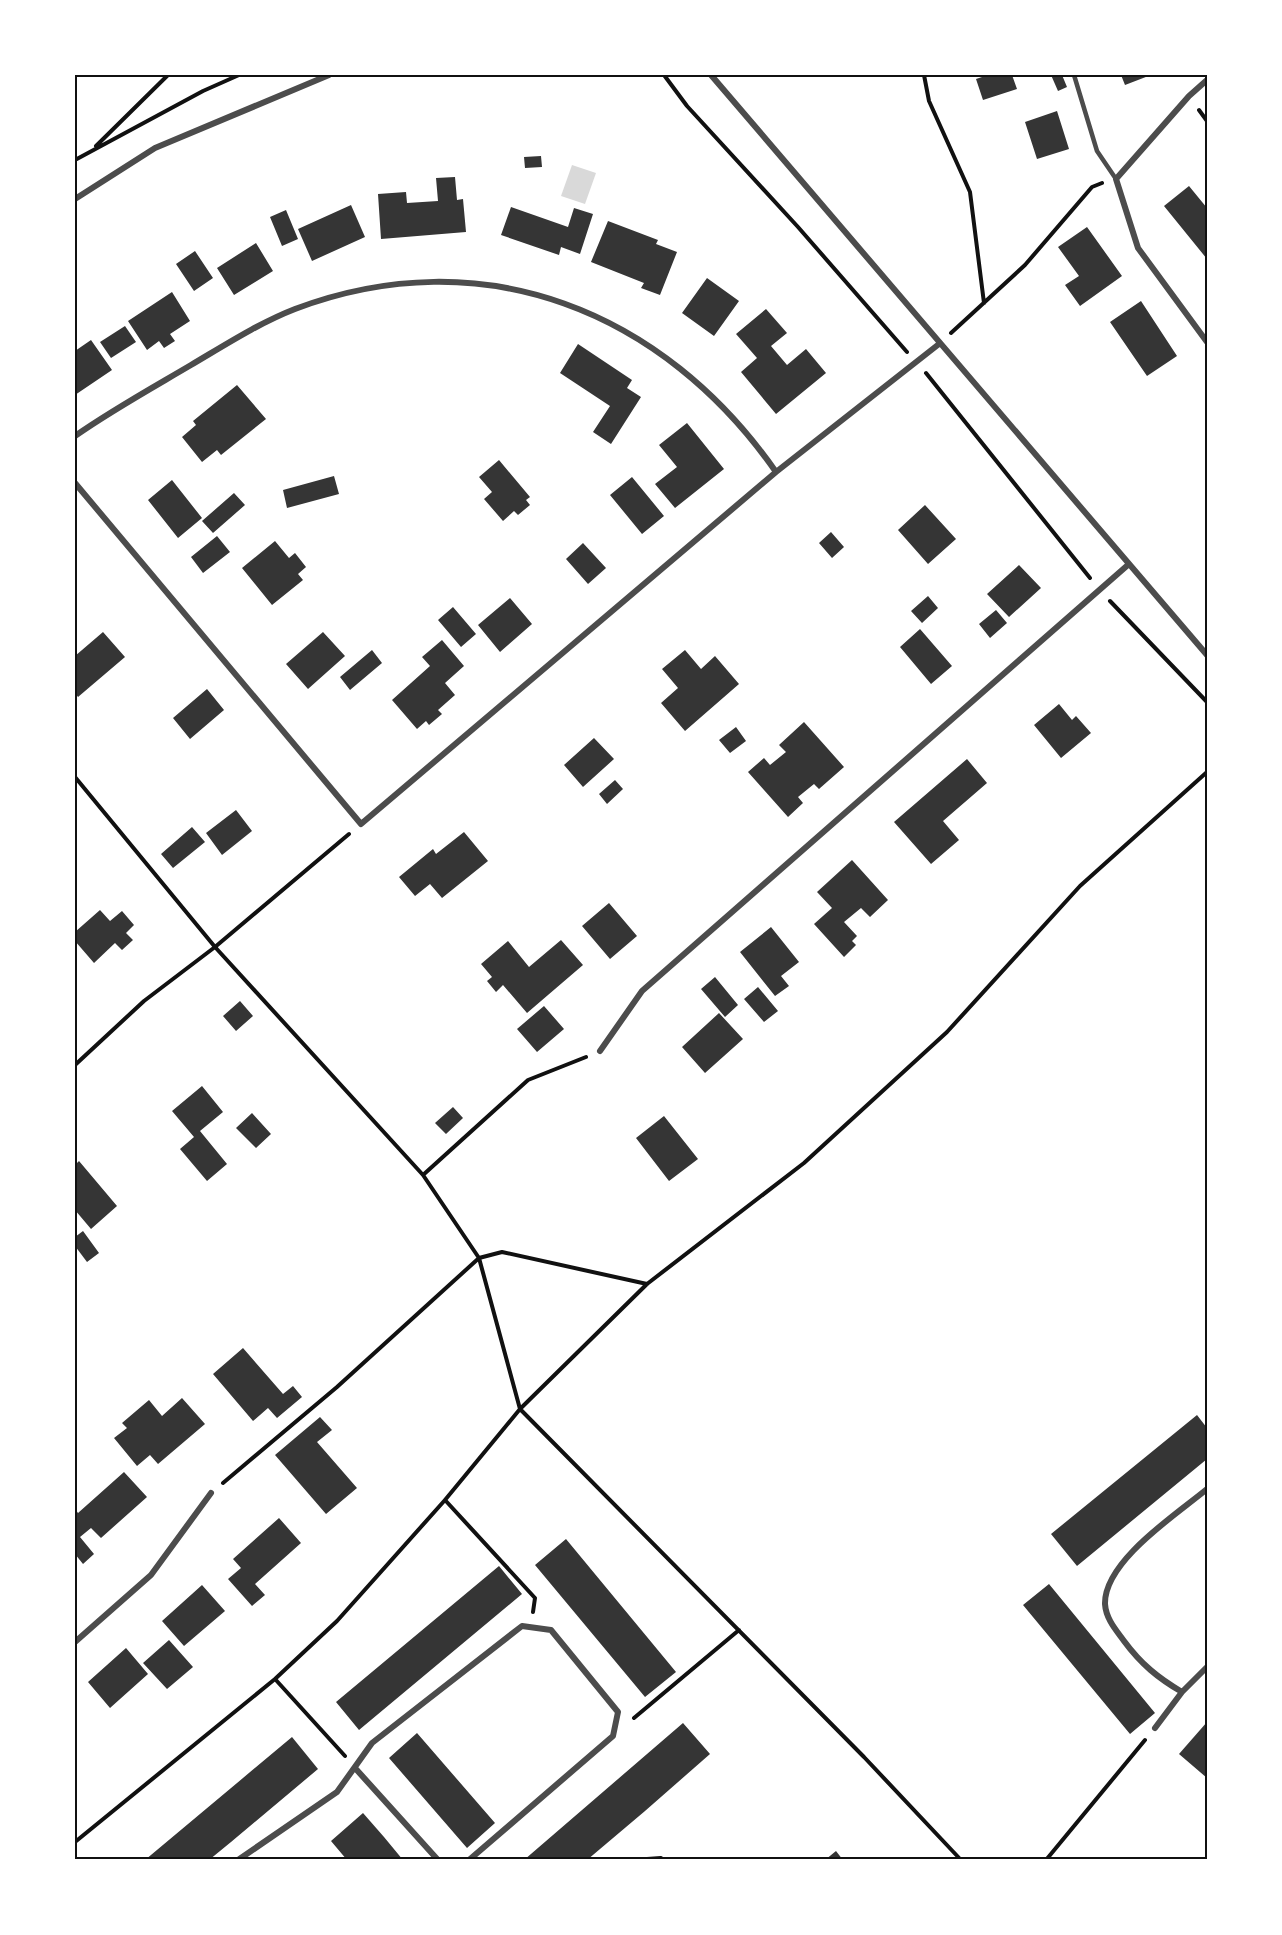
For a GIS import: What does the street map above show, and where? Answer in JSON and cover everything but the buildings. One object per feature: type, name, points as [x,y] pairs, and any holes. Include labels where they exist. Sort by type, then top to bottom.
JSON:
[{"type":"street","points":[[75,199],[155,148],[329,75]]},
{"type":"street","points":[[711,75],[1207,655]]},
{"type":"street","points":[[1207,80],[1189,96],[1116,178],[1138,249],[1207,342]]},
{"type":"street","points":[[75,436],[250,330],[294,309],[337,296],[387,285],[437,282],[490,285],[553,299],[605,318],[653,348],[688,375],[724,408],[758,446],[776,472]]},
{"type":"street","points":[[75,483],[361,824],[776,472],[939,344]]},
{"type":"street","points":[[600,1051],[642,991],[1129,564]]},
{"type":"street","points":[[1182,1692],[1159,1679],[1138,1660],[1109,1620],[1105,1604],[1111,1580],[1132,1551],[1207,1490]]},
{"type":"street","points":[[75,1642],[151,1575],[211,1493]]},
{"type":"street","points":[[238,1860],[337,1792],[372,1743],[522,1626],[551,1630],[618,1712],[613,1736],[469,1860]]},
{"type":"street","points":[[1155,1728],[1182,1692],[1207,1667]]},
{"type":"street","points":[[355,1768],[438,1860]]},
{"type":"lane","points":[[1074,75],[1097,151],[1116,178]]},
{"type":"path","points":[[92,150],[168,75]]},
{"type":"path","points":[[75,160],[239,75]]},
{"type":"path","points":[[664,75],[687,106],[798,227],[916,363],[1042,515],[1100,590],[1207,702]]},
{"type":"path","points":[[924,75],[929,101],[970,192],[984,303]]},
{"type":"path","points":[[939,344],[1026,265],[1092,187],[1116,178]]},
{"type":"path","points":[[75,1842],[275,1679],[337,1621],[445,1500],[520,1410],[647,1284],[804,1162],[947,1032],[1080,886],[1207,772]]},
{"type":"path","points":[[75,777],[215,947],[423,1175],[479,1258],[520,1410],[739,1630],[961,1860]]},
{"type":"path","points":[[75,1065],[144,1001],[215,947],[361,824]]},
{"type":"path","points":[[423,1175],[528,1080],[600,1051]]},
{"type":"path","points":[[211,1493],[337,1387],[479,1258],[502,1252],[647,1284]]},
{"type":"path","points":[[445,1500],[535,1598],[531,1627]]},
{"type":"path","points":[[613,1736],[739,1630]]},
{"type":"path","points":[[275,1679],[355,1768]]},
{"type":"path","points":[[1046,1860],[1155,1728]]},
{"type":"path","points":[[633,1860],[661,1858]]},
{"type":"shaded area","points":[[572,165],[596,173],[585,204],[561,196]]}]
